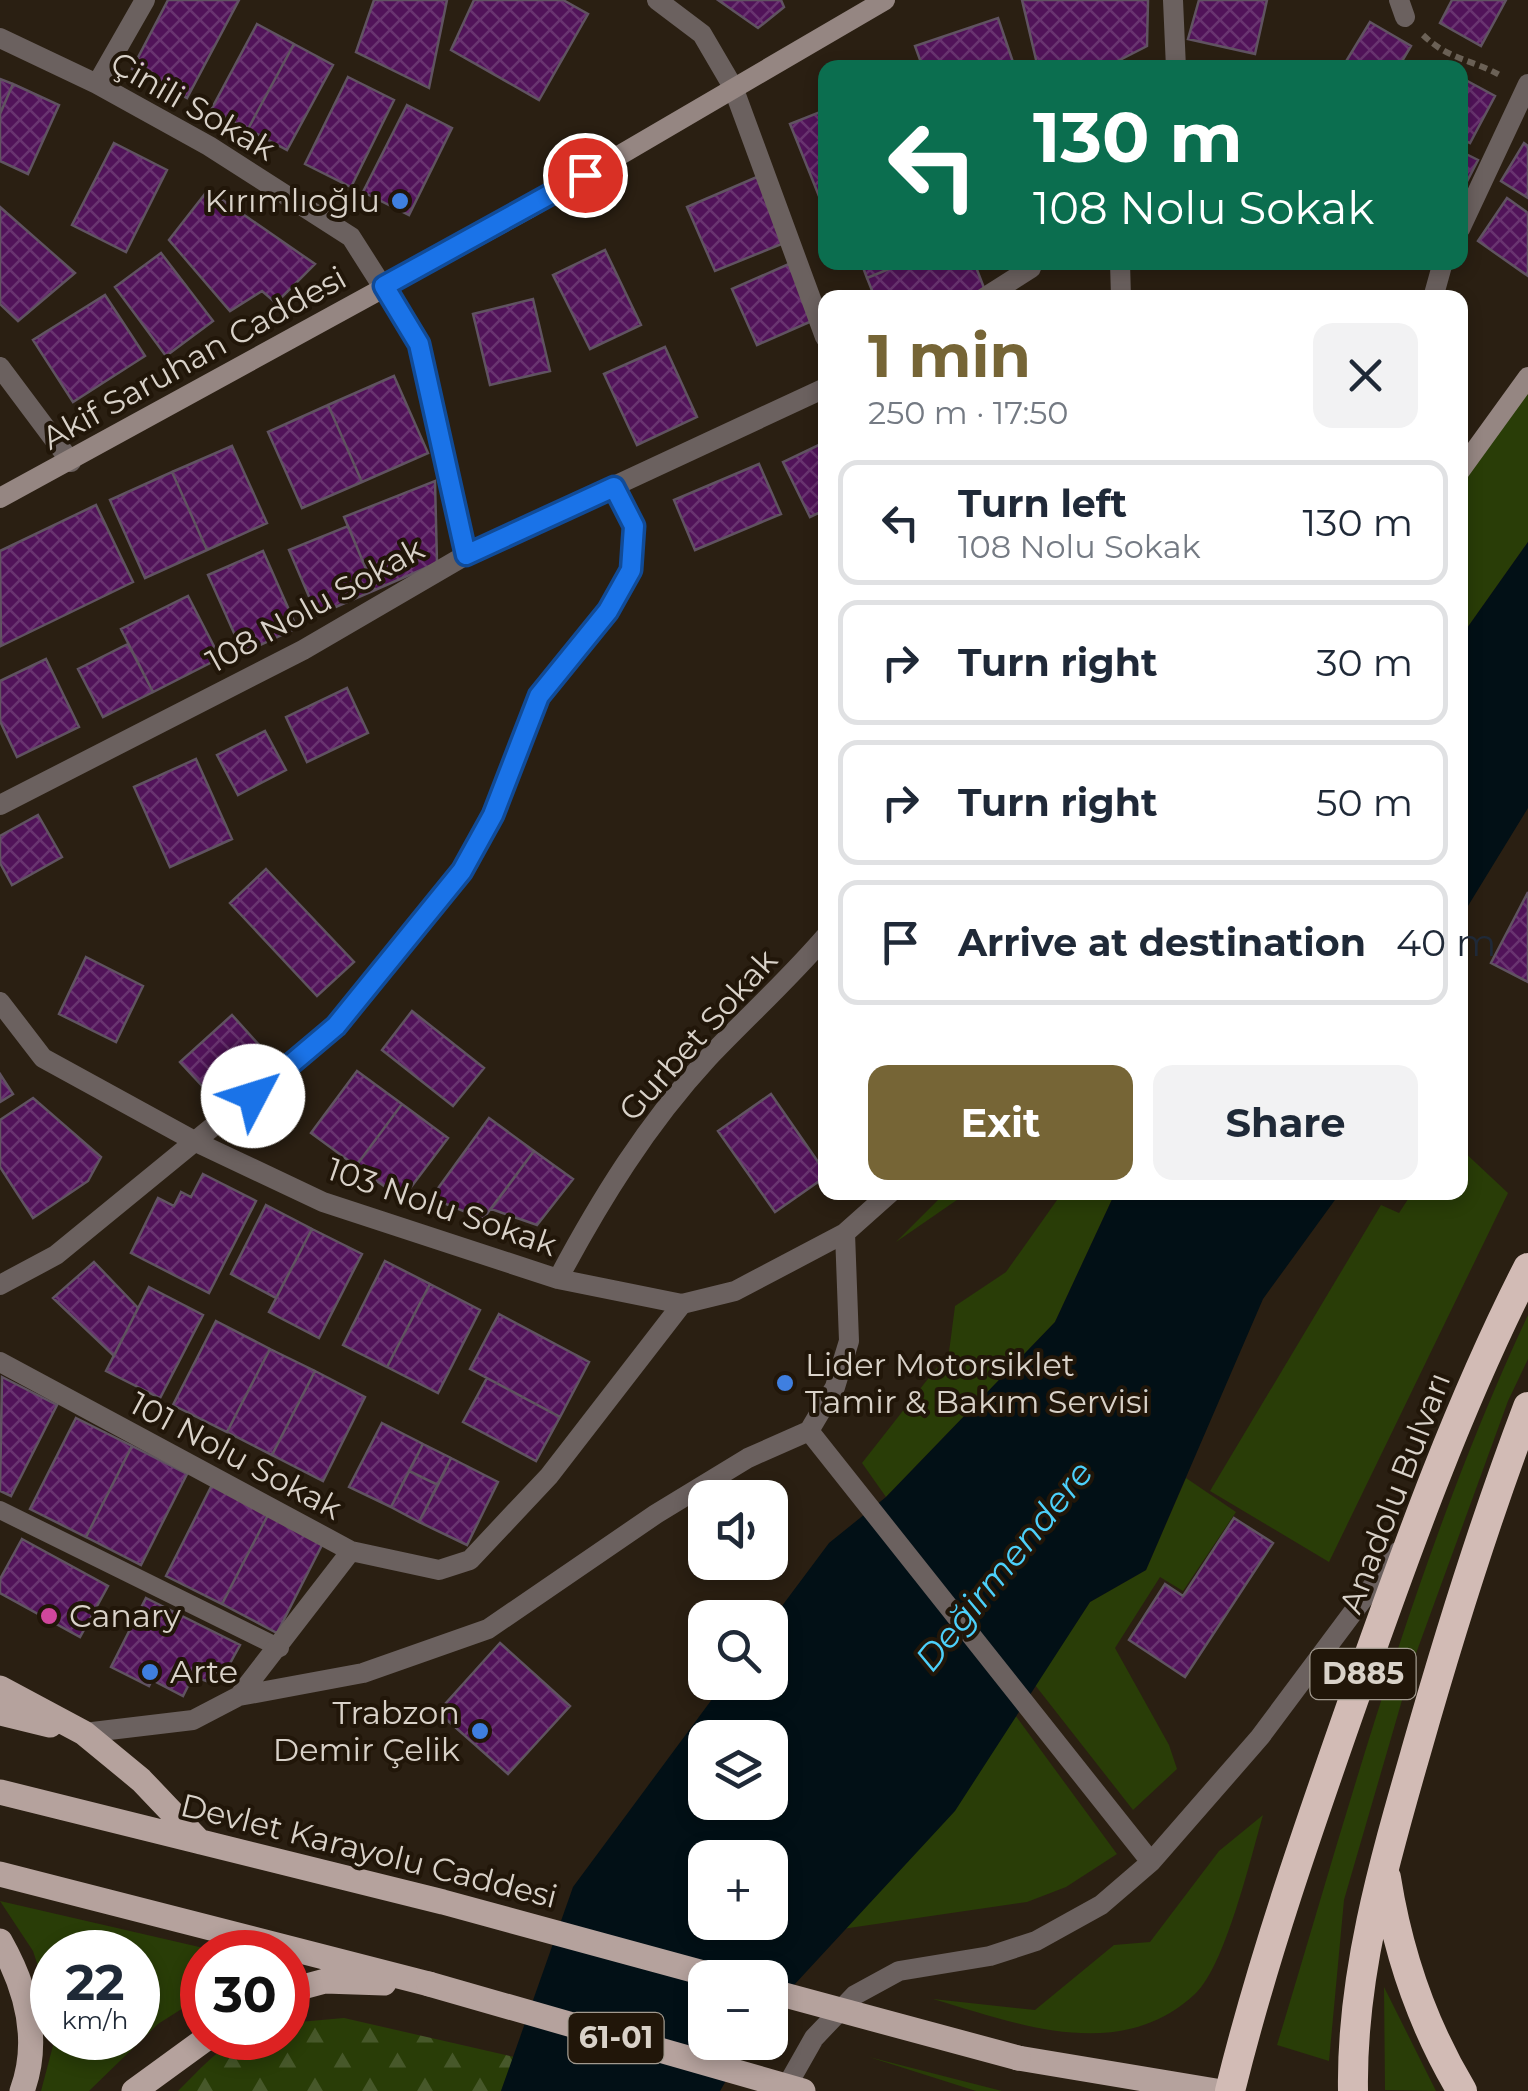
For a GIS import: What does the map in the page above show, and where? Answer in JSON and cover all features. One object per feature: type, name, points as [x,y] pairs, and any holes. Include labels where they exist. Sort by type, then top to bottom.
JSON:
[{"type":"highway","name":"Anadolu Bulvarı","points":[[1230,2091],[1322,1789],[1413,1533],[1501,1320],[1528,1268]]},
{"type":"highway","name":"D885","points":[[1352,2091],[1369,1930],[1384,1862],[1475,1548],[1528,1408]]},
{"type":"highway","points":[[1384,1862],[1406,1968],[1436,2045],[1462,2091]]},
{"type":"main road","points":[[0,1688],[84,1733],[141,1780],[200,1842]]},
{"type":"main road","points":[[0,1713],[84,1733]]},
{"type":"main road","name":"Devlet Karayolu Caddesi","points":[[0,1792],[444,1902],[688,1969]]},
{"type":"main road","name":"61-01","points":[[0,1874],[429,1984],[803,2091]]},
{"type":"main road","points":[[0,1941],[19,1974],[31,2026],[22,2091]]},
{"type":"main road","name":"61-01","points":[[310,1986],[326,1982],[429,1984]]},
{"type":"main road","points":[[788,1996],[1018,2058],[1216,2091]]},
{"type":"main road","points":[[134,2091],[180,2058]]},
{"type":"street","points":[[97,84],[145,0]]},
{"type":"street","points":[[657,0],[702,34],[733,87],[818,317]]},
{"type":"street","name":"Akif Saruhan Caddesi","points":[[0,498],[72,462],[526,210],[884,0]]},
{"type":"street","points":[[1173,0],[1176,60]]},
{"type":"street","name":"Çinili Sokak","points":[[0,38],[97,84],[209,146],[351,236],[419,344],[466,555]]},
{"type":"street","points":[[1468,211],[1526,88]]},
{"type":"street","points":[[997,290],[1028,270]]},
{"type":"street","points":[[0,366],[72,462]]},
{"type":"street","points":[[1468,460],[1528,377]]},
{"type":"street","name":"108 Nolu Sokak","points":[[0,804],[303,650],[466,555],[818,391]]},
{"type":"street","points":[[0,1285],[56,1255],[198,1143],[336,1026],[462,871],[493,815],[539,696],[608,611],[631,570],[634,526],[614,487]]},
{"type":"street","name":"Gurbet Sokak","points":[[558,1279],[596,1207],[650,1128],[708,1058],[785,984],[818,945]]},
{"type":"street","name":"103 Nolu Sokak","points":[[0,1002],[43,1058],[198,1143],[323,1202],[558,1279],[682,1304],[735,1292],[845,1233],[882,1200]]},
{"type":"street","points":[[239,1696],[363,1672],[488,1629],[656,1514],[748,1458],[809,1431],[834,1387],[849,1342],[845,1233]]},
{"type":"street","points":[[352,1551],[440,1570],[470,1560],[549,1476],[682,1304]]},
{"type":"street","name":"101 Nolu Sokak","points":[[0,1362],[352,1551],[239,1696],[192,1720],[84,1733]]},
{"type":"street","points":[[809,1431],[1151,1862]]},
{"type":"street","points":[[784,2091],[814,2038],[855,1995],[899,1971],[990,1956],[1036,1941],[1101,1905],[1151,1862],[1260,1737],[1413,1533]]},
{"type":"lane","points":[[0,1510],[280,1648]]},
{"type":"path","points":[[1401,9],[1453,60]]},
{"type":"path","points":[[1468,62],[1482,64],[1526,88]]},
{"type":"green space","points":[[1528,377],[1528,542],[1468,627],[1468,467]]},
{"type":"green space","points":[[1468,1156],[1508,1193],[1329,1562],[1210,1491],[1381,1205],[1399,1213],[1407,1200],[1468,1200]]},
{"type":"green space","points":[[938,1200],[957,1200],[896,1242]]},
{"type":"green space","points":[[1057,1200],[1112,1200],[1055,1322],[886,1497],[862,1463],[949,1352],[955,1306],[1006,1272]]},
{"type":"green space","points":[[1528,1315],[1528,1359],[1508,1401],[1414,1659],[1344,1900],[1329,2061],[1277,2045],[1420,1583],[1453,1492]]},
{"type":"green space","points":[[1186,1478],[1236,1512],[1183,1591],[1160,1577],[1115,1648],[1169,1745],[1177,1769],[1133,1810],[1035,1685],[1090,1602],[1146,1570]]},
{"type":"green space","points":[[1015,1715],[1117,1854],[1066,1887],[1027,1902],[842,1929]]},
{"type":"green space","points":[[1263,1815],[1217,1961],[1195,1994],[1166,2015],[1134,2028],[1102,2033],[1068,2032],[999,2019],[933,1999],[1035,2010],[1114,1945],[1150,1942],[1219,1851]]},
{"type":"green space","points":[[0,1901],[126,1930],[30,1930],[30,1946]]},
{"type":"green space","points":[[160,1938],[180,1943],[180,2010],[160,2023]]},
{"type":"green space","points":[[1384,1987],[1436,2091],[1385,2090]]},
{"type":"green space","points":[[344,2018],[514,2057],[501,2091],[178,2091],[210,2060],[310,2060],[310,2021]]},
{"type":"green space","points":[[869,2057],[1002,2091],[976,2091]]},
{"type":"green space","points":[[49,2060],[121,2060],[89,2091],[41,2091]]},
{"type":"water","points":[[1528,542],[1528,808],[1468,906],[1468,627]]},
{"type":"water","name":"Değirmendere","points":[[1112,1200],[1335,1200],[1263,1299],[1146,1570],[1090,1602],[955,1811],[788,1992],[788,1960],[688,1960],[688,2060],[738,2060],[720,2091],[501,2091],[573,1887],[688,1732],[688,1820],[788,1820],[788,1720],[697,1720],[711,1700],[788,1700],[786,1600],[829,1543],[886,1497],[1055,1322]]},
{"type":"building","points":[[168,0],[239,0],[187,98],[132,69]]},
{"type":"building","points":[[374,0],[447,0],[429,88],[356,52]]},
{"type":"building","points":[[474,0],[563,0],[588,14],[539,100],[451,50]]},
{"type":"building","points":[[718,0],[781,0],[784,7],[758,28]]},
{"type":"building","points":[[1022,0],[1148,0],[1147,46],[1120,60],[1036,60]]},
{"type":"building","points":[[1199,0],[1267,0],[1255,54],[1188,39]]},
{"type":"building","points":[[1452,0],[1506,0],[1481,46],[1440,23]]},
{"type":"building","points":[[998,18],[1012,60],[920,60],[915,46]]},
{"type":"building","points":[[1370,22],[1411,46],[1403,60],[1347,60]]},
{"type":"building","points":[[257,24],[294,44],[248,129],[211,110]]},
{"type":"building","points":[[294,44],[333,65],[287,150],[248,129]]},
{"type":"building","points":[[348,77],[394,100],[351,187],[305,164]]},
{"type":"building","points":[[0,79],[13,84],[0,114]]},
{"type":"building","points":[[1468,81],[1495,96],[1468,142]]},
{"type":"building","points":[[13,84],[59,105],[28,174],[0,161],[0,114]]},
{"type":"building","points":[[407,105],[452,128],[409,215],[363,192]]},
{"type":"building","points":[[818,113],[818,194],[790,124]]},
{"type":"building","points":[[114,143],[167,170],[126,252],[72,225]]},
{"type":"building","points":[[1524,143],[1528,146],[1528,198],[1501,181]]},
{"type":"building","points":[[1468,155],[1478,160],[1468,179]]},
{"type":"building","points":[[757,177],[784,243],[715,271],[687,207]]},
{"type":"building","points":[[208,190],[315,264],[276,303],[262,291],[230,311],[169,240]]},
{"type":"building","points":[[1507,198],[1528,213],[1528,276],[1478,241]]},
{"type":"building","points":[[0,207],[75,273],[18,321],[0,304]]},
{"type":"building","points":[[605,250],[641,325],[590,349],[553,275]]},
{"type":"building","points":[[161,253],[213,321],[166,356],[115,287]]},
{"type":"building","points":[[789,264],[814,320],[757,345],[732,289]]},
{"type":"building","points":[[864,270],[886,270],[867,278]]},
{"type":"building","points":[[886,270],[977,270],[985,290],[872,290],[867,278]]},
{"type":"building","points":[[105,295],[145,356],[73,402],[33,340]]},
{"type":"building","points":[[533,299],[550,371],[490,385],[473,314]]},
{"type":"building","points":[[665,347],[697,417],[637,445],[604,374]]},
{"type":"building","points":[[394,376],[428,453],[362,482],[328,405]]},
{"type":"building","points":[[328,405],[362,482],[302,508],[268,432]]},
{"type":"building","points":[[818,445],[818,513],[810,517],[783,462]]},
{"type":"building","points":[[232,446],[267,523],[207,550],[172,472]]},
{"type":"building","points":[[759,464],[781,514],[695,550],[674,500]]},
{"type":"building","points":[[172,472],[207,550],[145,578],[110,500]]},
{"type":"building","points":[[435,481],[437,563],[375,590],[344,517]]},
{"type":"building","points":[[96,505],[133,582],[1,646],[0,551]]},
{"type":"building","points":[[348,526],[375,590],[317,615],[289,550]]},
{"type":"building","points":[[263,551],[297,628],[243,653],[208,575]]},
{"type":"building","points":[[188,596],[220,658],[153,692],[121,629]]},
{"type":"building","points":[[128,644],[153,692],[103,717],[78,669]]},
{"type":"building","points":[[46,659],[79,727],[17,757],[0,721],[0,681]]},
{"type":"building","points":[[347,688],[368,733],[307,762],[286,717]]},
{"type":"building","points":[[265,731],[286,770],[238,795],[217,755]]},
{"type":"building","points":[[196,759],[232,839],[170,867],[134,787]]},
{"type":"building","points":[[38,815],[62,857],[12,885],[0,863],[0,836]]},
{"type":"building","points":[[266,869],[354,962],[317,996],[230,903]]},
{"type":"building","points":[[1528,892],[1528,982],[1491,963]]},
{"type":"building","points":[[86,957],[143,986],[116,1042],[59,1014]]},
{"type":"building","points":[[412,1011],[484,1068],[453,1106],[382,1050]]},
{"type":"building","points":[[232,1015],[270,1057],[218,1103],[180,1062]]},
{"type":"building","points":[[357,1071],[402,1104],[356,1166],[311,1133]]},
{"type":"building","points":[[0,1074],[13,1094],[0,1102]]},
{"type":"building","points":[[771,1094],[818,1162],[818,1182],[775,1212],[718,1131]]},
{"type":"building","points":[[33,1098],[101,1157],[88,1181],[33,1218],[0,1167],[0,1120]]},
{"type":"building","points":[[402,1104],[448,1138],[402,1199],[356,1166]]},
{"type":"building","points":[[489,1118],[534,1151],[483,1219],[431,1198]]},
{"type":"building","points":[[534,1151],[573,1179],[537,1225],[491,1209]]},
{"type":"building","points":[[203,1174],[256,1201],[209,1293],[131,1253],[158,1198],[174,1206],[181,1192],[191,1197]]},
{"type":"building","points":[[266,1205],[312,1229],[276,1298],[231,1274]]},
{"type":"building","points":[[312,1229],[362,1254],[319,1338],[269,1312]]},
{"type":"building","points":[[385,1261],[430,1284],[387,1367],[343,1345]]},
{"type":"building","points":[[94,1262],[138,1308],[114,1356],[53,1298]]},
{"type":"building","points":[[430,1284],[480,1310],[438,1393],[387,1367]]},
{"type":"building","points":[[149,1287],[203,1315],[160,1398],[106,1371]]},
{"type":"building","points":[[499,1314],[589,1362],[560,1417],[470,1369]]},
{"type":"building","points":[[216,1321],[270,1349],[227,1432],[173,1405]]},
{"type":"building","points":[[270,1349],[315,1371],[272,1455],[227,1432]]},
{"type":"building","points":[[315,1371],[365,1397],[323,1481],[272,1455]]},
{"type":"building","points":[[2,1377],[57,1405],[11,1496],[0,1491]]},
{"type":"building","points":[[487,1378],[560,1417],[536,1461],[463,1422]]},
{"type":"building","points":[[76,1418],[132,1446],[86,1537],[30,1509]]},
{"type":"building","points":[[382,1423],[423,1444],[391,1507],[349,1487]]},
{"type":"building","points":[[423,1444],[451,1458],[438,1485],[409,1471]]},
{"type":"building","points":[[132,1446],[187,1474],[141,1565],[86,1537]]},
{"type":"building","points":[[451,1458],[498,1482],[467,1545],[419,1522]]},
{"type":"building","points":[[409,1471],[438,1485],[419,1522],[391,1507]]},
{"type":"building","points":[[212,1485],[269,1513],[222,1604],[166,1576]]},
{"type":"building","points":[[269,1513],[324,1541],[277,1633],[222,1604]]},
{"type":"building","points":[[1234,1518],[1273,1543],[1185,1677],[1129,1640],[1165,1584],[1183,1596]]},
{"type":"building","name":"Canary","points":[[22,1539],[108,1586],[80,1637],[0,1593],[0,1579]]},
{"type":"building","points":[[146,1598],[240,1645],[223,1676],[212,1670],[206,1681],[193,1676],[183,1696],[152,1680],[149,1686],[111,1667]]},
{"type":"building","points":[[500,1643],[570,1706],[508,1774],[438,1712]]},
{"type":"place","name":"Kırımlıoğlu","points":[[400,201]]},
{"type":"place","name":"Lider Motorsiklet Tamir & Bakım Servisi","points":[[785,1383]]},
{"type":"place","name":"Canary","points":[[49,1616]]},
{"type":"place","name":"Arte","points":[[150,1672]]},
{"type":"place","name":"Trabzon Demir Çelik","points":[[480,1731]]},
{"type":"route","points":[[253,1096],[336,1026],[462,871],[493,815],[539,696],[608,611],[631,570],[634,526],[614,487],[466,555],[419,344],[384,286],[585,175]]}]
